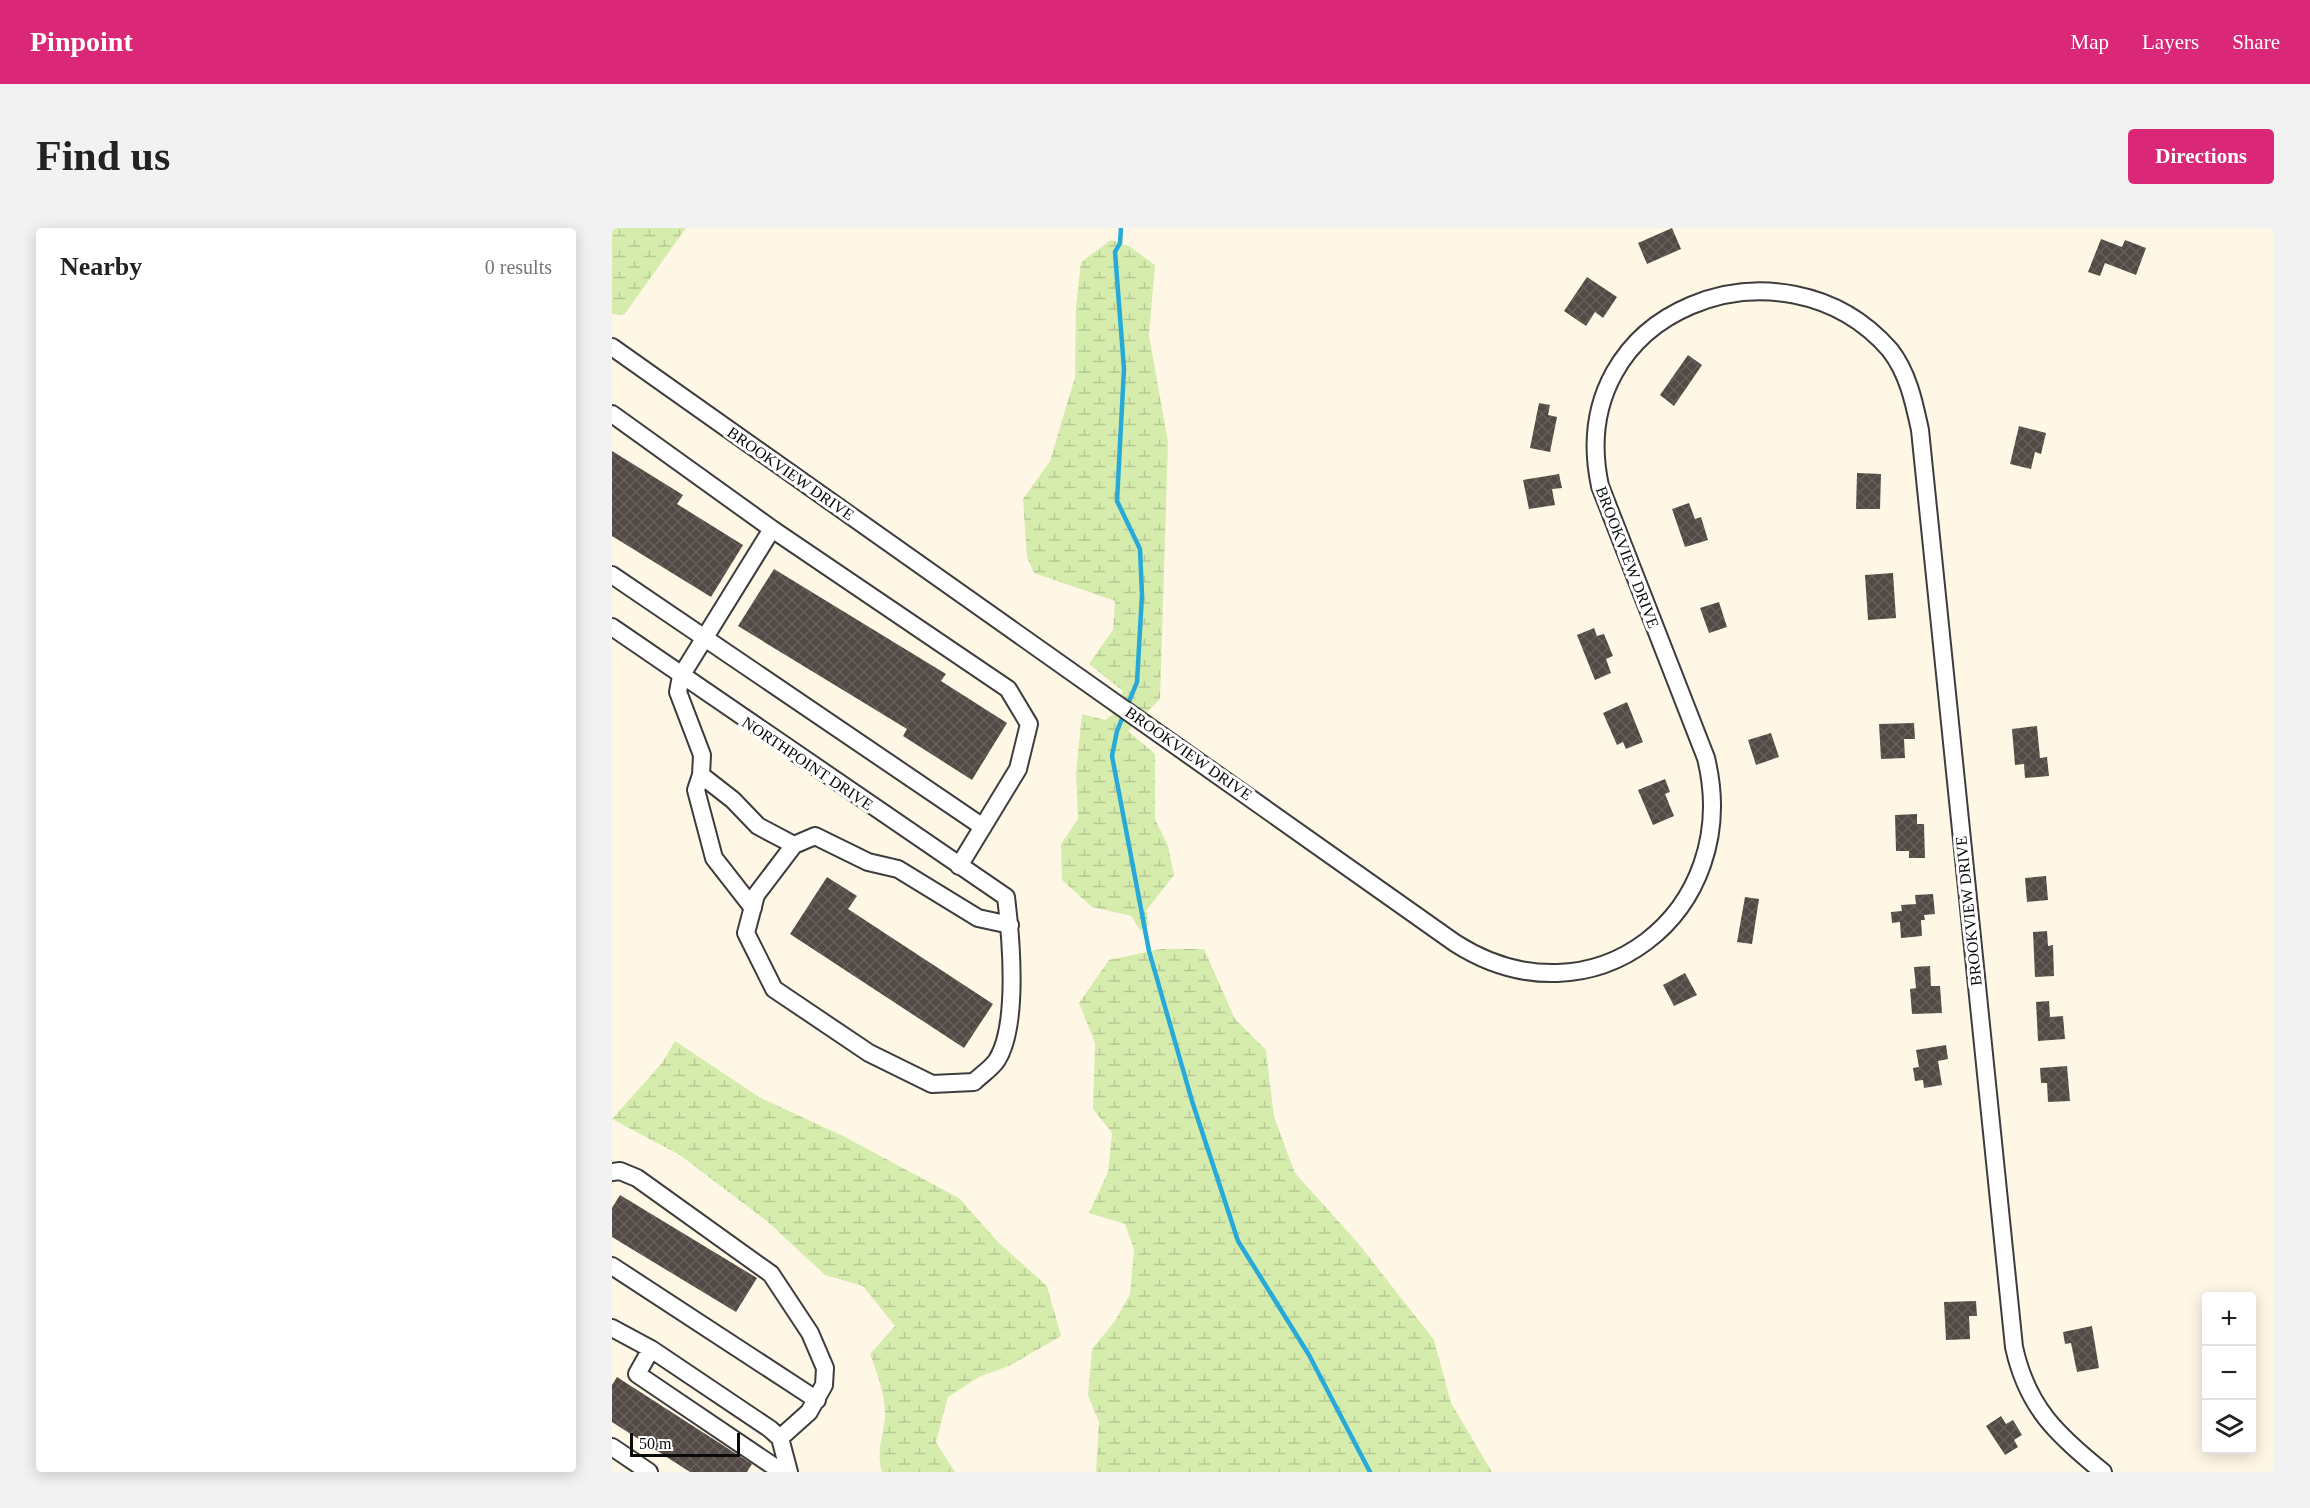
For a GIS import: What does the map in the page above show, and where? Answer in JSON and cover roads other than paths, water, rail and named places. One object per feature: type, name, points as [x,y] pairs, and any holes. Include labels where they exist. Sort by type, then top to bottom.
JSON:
[{"type":"street","name":"BROOKVIEW DRIVE","points":[[612,347],[1115,700],[1455,943],[1485,960],[1534,973],[1569,973],[1602,966],[1633,951],[1673,918],[1696,883],[1709,842],[1711,791],[1706,758],[1600,486],[1594,447],[1596,425],[1607,382],[1634,339],[1649,323],[1677,303],[1713,288],[1749,282],[1794,286],[1826,296],[1862,319],[1892,351],[1902,370],[1911,392],[1920,430],[2014,1347],[2026,1390],[2040,1412],[2056,1432],[2103,1472]]},
{"type":"street","points":[[612,414],[772,528],[1008,689],[1029,724],[1018,769],[959,866]]},
{"type":"street","points":[[753,908],[714,858],[696,790],[701,775],[702,755],[678,692],[681,676],[772,528]]},
{"type":"street","points":[[612,575],[982,827]]},
{"type":"street","name":"NORTHPOINT DRIVE","points":[[612,627],[1005,897],[1010,925]]},
{"type":"street","points":[[701,775],[733,800],[758,826],[794,846]]},
{"type":"street","points":[[815,837],[868,862],[898,869],[978,918],[1010,925],[1012,980],[1009,1020],[998,1059],[974,1083],[932,1084],[869,1053],[774,989],[746,933],[756,896],[794,846],[815,837]]},
{"type":"street","points":[[612,1172],[620,1172],[637,1179],[771,1274],[784,1290],[821,1353],[825,1368],[824,1385],[817,1400],[800,1423],[780,1438]]},
{"type":"street","points":[[612,1266],[817,1400]]},
{"type":"street","points":[[612,1328],[651,1349],[780,1438],[789,1472]]},
{"type":"street","points":[[651,1349],[637,1374],[782,1472]]},
{"type":"street","points":[[612,1447],[649,1472]]},
{"type":"waterway","points":[[1121,228],[1120,243],[1115,252],[1124,369],[1117,501],[1140,549],[1142,595],[1137,682],[1117,731],[1112,756],[1149,951],[1192,1101],[1238,1241],[1309,1355],[1370,1472]]}]
